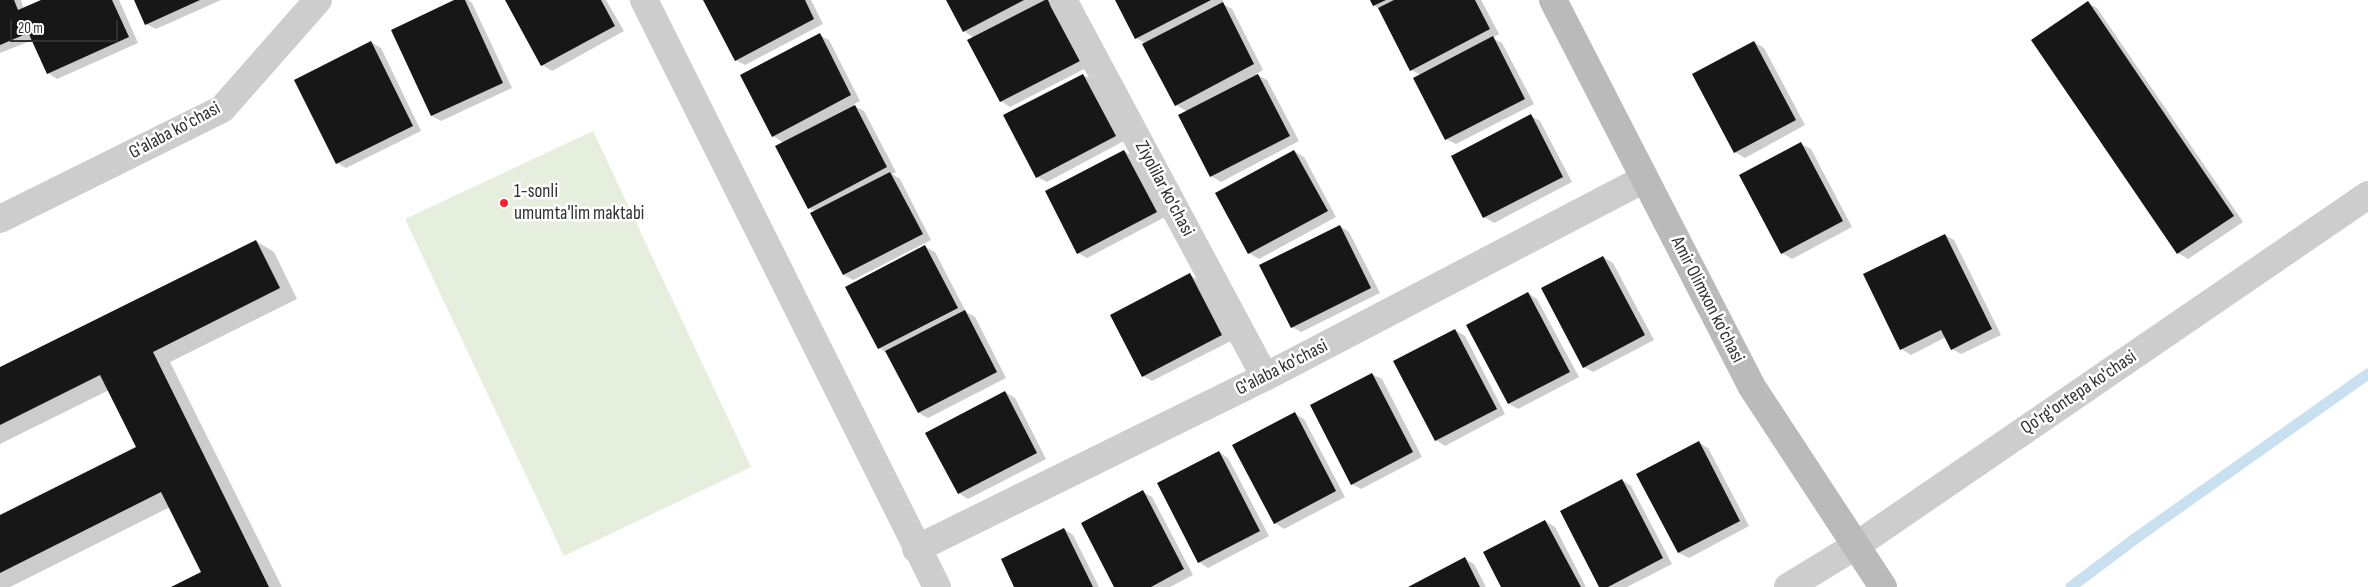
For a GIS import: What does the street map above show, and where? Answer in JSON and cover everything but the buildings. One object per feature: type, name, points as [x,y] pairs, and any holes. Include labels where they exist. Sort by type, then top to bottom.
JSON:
[{"type":"street","name":"G'alaba ko'chasi","points":[[0,219],[222,109],[318,0]]},
{"type":"street","points":[[644,0],[936,587]]},
{"type":"street","name":"Ziyolilar ko'chasi","points":[[1063,0],[1265,377]]},
{"type":"street","name":"Amir Olimxon ko'chasi","points":[[1553,0],[1752,387],[1883,587]]},
{"type":"street","name":"G'alaba ko'chasi","points":[[916,549],[1265,377],[1644,179]]},
{"type":"street","name":"Qo'rg'ontepa ko'chasi","points":[[1788,587],[1857,546],[2368,195]]},
{"type":"green space","points":[[593,131],[751,467],[564,556],[405,219]]},
{"type":"waterway","points":[[2071,587],[2136,538],[2368,374]]},
{"type":"place","name":"1-sonli umumta'lim maktabi","points":[[504,203]]}]
